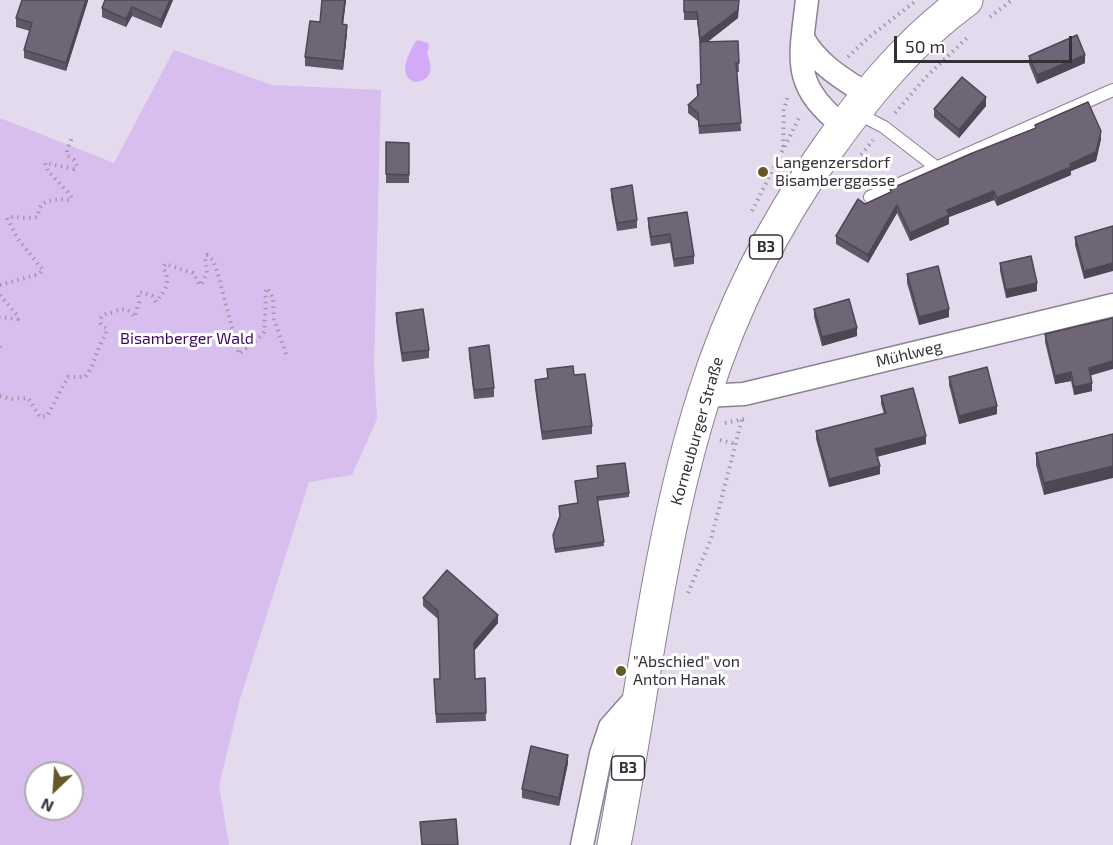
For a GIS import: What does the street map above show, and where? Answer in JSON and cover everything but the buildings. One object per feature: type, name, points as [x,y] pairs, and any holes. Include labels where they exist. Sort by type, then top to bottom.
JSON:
[{"type":"main road","name":"Korneuburger Straße","points":[[614,845],[671,528],[704,396],[735,313],[758,263],[804,184],[855,111],[893,64],[918,39],[974,18]]},
{"type":"street","points":[[807,0],[801,54],[807,86],[813,98],[855,111]]},
{"type":"street","points":[[803,38],[815,56],[834,72],[855,111]]},
{"type":"street","name":"Mühlweg","points":[[704,396],[744,394],[1113,305]]},
{"type":"street","points":[[582,845],[601,753],[610,727],[642,691]]},
{"type":"lane","points":[[870,197],[1113,90]]},
{"type":"lane","points":[[855,111],[884,127],[937,168]]},
{"type":"path","points":[[834,72],[868,38],[917,0]]},
{"type":"path","points":[[844,177],[974,18],[1012,0]]},
{"type":"path","points":[[783,148],[797,121],[813,98]]},
{"type":"path","points":[[0,285],[39,274],[43,270],[18,239],[7,218],[10,216],[23,219],[38,217],[40,205],[44,202],[57,199],[69,200],[72,197],[48,171],[45,164],[74,169],[77,165],[67,155],[66,150],[73,135]]},
{"type":"path","points":[[0,396],[11,399],[28,398],[40,417],[47,416],[69,377],[85,376],[94,363],[107,329],[101,324],[100,319],[103,315],[124,308],[130,310],[135,317],[140,292],[152,296],[156,302],[168,285],[168,276],[163,268],[165,264],[194,273],[201,285],[207,273],[205,257],[207,255],[213,260],[217,271],[239,354],[264,332],[267,288],[273,298],[274,319],[286,354]]},
{"type":"path","points":[[0,295],[18,319],[0,317]]},
{"type":"path","points":[[685,604],[711,539],[742,419]]},
{"type":"path","points":[[720,440],[736,444]]},
{"type":"green space","name":"Bisamberger Wald","points":[[174,50],[272,85],[381,90],[374,365],[377,419],[352,475],[309,482],[240,699],[219,786],[229,845],[0,845],[0,118],[114,163]]},
{"type":"shaded area","points":[[418,40],[428,43],[427,53],[431,68],[425,79],[414,82],[406,74],[405,69],[410,52]]},
{"type":"place","name":"Langenzersdorf Bisamberggasse","points":[[763,172]]},
{"type":"place","name":"\"Abschied\" von Anton Hanak","points":[[621,671]]}]
